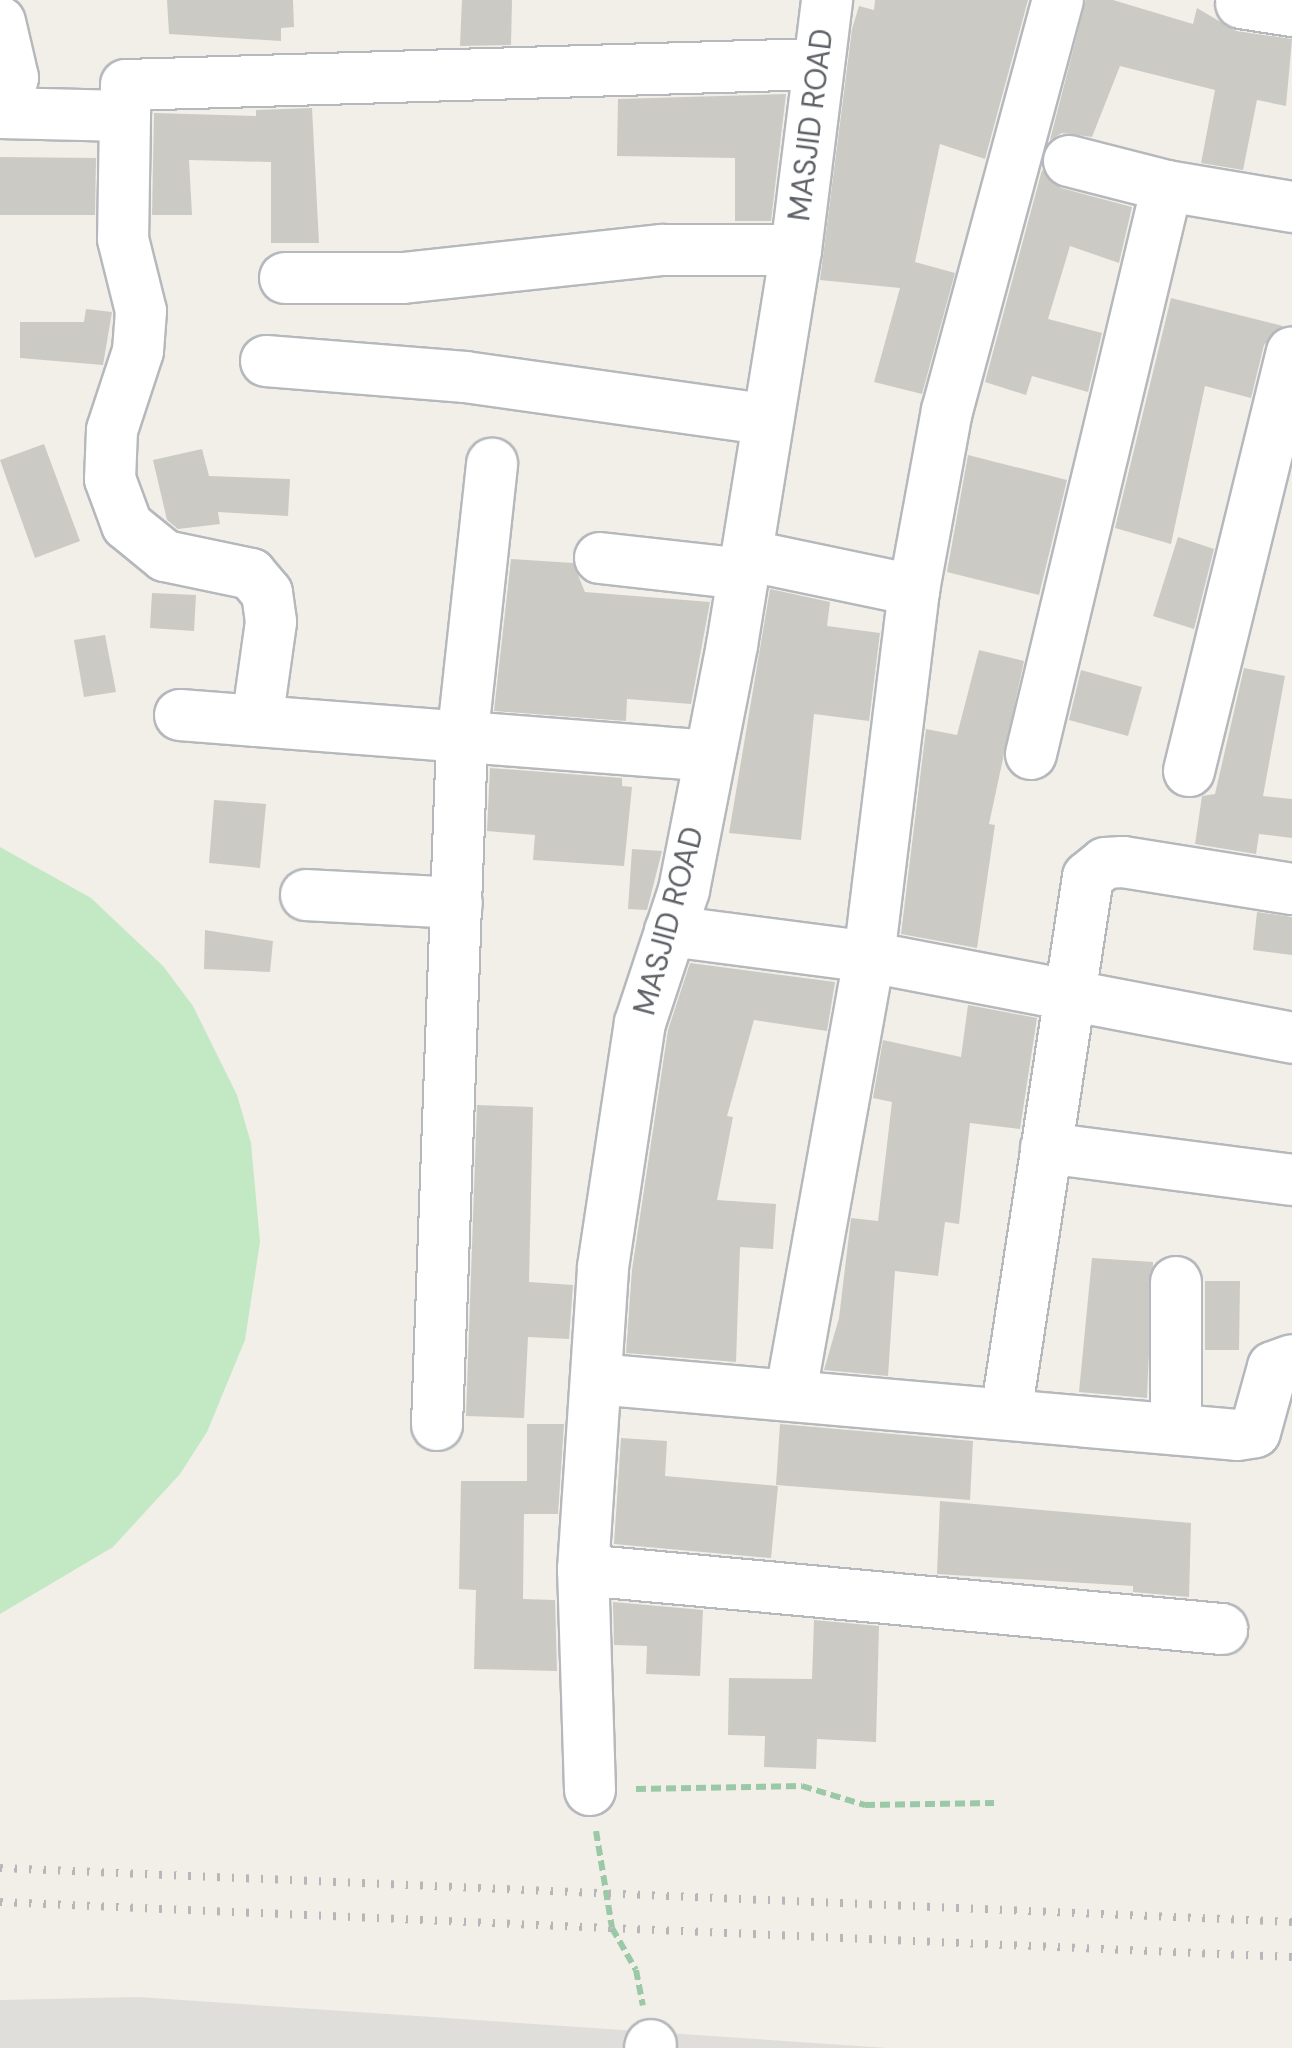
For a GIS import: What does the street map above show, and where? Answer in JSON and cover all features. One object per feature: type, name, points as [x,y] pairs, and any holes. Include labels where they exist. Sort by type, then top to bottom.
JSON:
[{"type":"street","name":"MASJID ROAD","points":[[590,1790],[583,1570],[603,1268],[640,1023],[670,932],[709,756],[744,565],[765,419],[796,250],[826,0]]},
{"type":"street","points":[[791,1392],[869,958],[914,590],[947,411],[1058,0]]},
{"type":"street","points":[[1241,3],[1292,10]]},
{"type":"street","points":[[0,22],[13,78],[0,112],[125,116]]},
{"type":"street","points":[[258,721],[270,622],[267,593],[250,574],[165,556],[127,525],[110,479],[112,430],[138,351],[141,311],[123,239],[126,85],[818,64]]},
{"type":"street","points":[[1069,161],[1168,186],[1292,207]]},
{"type":"street","points":[[1030,754],[1168,186]]},
{"type":"street","points":[[285,278],[403,278],[662,250],[796,250]]},
{"type":"street","points":[[1190,771],[1292,353]]},
{"type":"street","points":[[266,361],[464,377],[765,419]]},
{"type":"street","points":[[437,1424],[445,1076],[457,903],[462,741],[492,464]]},
{"type":"street","points":[[600,558],[744,565],[914,590]]},
{"type":"street","points":[[180,715],[462,741],[709,756]]},
{"type":"street","points":[[1006,1414],[1088,878],[1105,864],[1292,889]]},
{"type":"street","points":[[306,895],[457,903]]},
{"type":"street","points":[[670,932],[869,958],[1292,1038]]},
{"type":"street","points":[[1046,1148],[1292,1180]]},
{"type":"street","points":[[1176,1282],[1176,1430]]},
{"type":"street","points":[[596,1379],[791,1392],[1176,1430],[1255,1432],[1273,1367],[1292,1360]]},
{"type":"street","points":[[583,1570],[1222,1628]]},
{"type":"path","points":[[651,2047],[636,1970],[612,1928],[590,1790],[802,1786],[865,1805],[994,1802]]},
{"type":"shaded area","points":[[138,1997],[888,2048],[0,2048],[0,2000]]},
{"type":"green space","points":[[0,847],[91,898],[163,966],[193,1006],[237,1095],[251,1143],[260,1242],[245,1340],[207,1432],[180,1474],[113,1547],[0,1614]]},
{"type":"building","points":[[167,0],[293,0],[294,27],[281,28],[281,41],[169,34]]},
{"type":"building","points":[[462,0],[512,0],[511,45],[460,46]]},
{"type":"building","points":[[875,0],[1028,0],[985,159],[940,144],[915,262],[955,273],[922,394],[874,382],[900,288],[820,280],[852,29],[859,6],[874,10]]},
{"type":"building","points":[[1086,0],[1113,0],[1193,24],[1197,8],[1236,31],[1292,39],[1286,106],[1257,100],[1243,170],[1201,163],[1215,90],[1120,66],[1092,137],[1062,133],[1050,140]]},
{"type":"building","points":[[786,94],[771,221],[735,221],[735,158],[617,156],[618,99]]},
{"type":"building","points":[[312,108],[319,243],[271,243],[271,162],[189,160],[192,215],[152,215],[154,113],[256,116],[256,110]]},
{"type":"building","points":[[0,157],[96,158],[95,215],[0,215]]},
{"type":"building","points":[[1042,170],[1061,188],[1132,207],[1119,263],[1070,246],[1048,319],[1102,333],[1088,392],[1032,376],[1026,395],[985,382]]},
{"type":"building","points":[[1171,298],[1283,326],[1264,345],[1251,398],[1205,386],[1171,544],[1115,528]]},
{"type":"building","points":[[86,309],[112,312],[103,365],[20,358],[20,322],[84,322]]},
{"type":"building","points":[[44,444],[80,541],[35,558],[0,460]]},
{"type":"building","points":[[202,449],[209,476],[290,479],[288,516],[218,512],[220,524],[178,529],[167,520],[153,460]]},
{"type":"building","points":[[968,455],[1067,480],[1039,595],[947,572]]},
{"type":"building","points":[[1178,537],[1214,549],[1194,629],[1153,616]]},
{"type":"building","points":[[511,559],[573,563],[585,592],[710,602],[691,704],[627,699],[626,721],[494,711]]},
{"type":"building","points":[[770,589],[830,602],[827,626],[880,633],[869,721],[814,714],[801,840],[729,833]]},
{"type":"building","points":[[152,593],[196,595],[194,631],[150,628]]},
{"type":"building","points":[[105,635],[116,692],[84,697],[74,640]]},
{"type":"building","points":[[979,650],[1024,661],[989,824],[995,825],[977,948],[901,934],[926,729],[957,735]]},
{"type":"building","points":[[1244,668],[1285,676],[1263,796],[1292,799],[1292,838],[1259,834],[1256,854],[1195,844],[1202,796],[1215,794]]},
{"type":"building","points":[[1081,670],[1142,687],[1128,736],[1069,720]]},
{"type":"building","points":[[490,768],[622,778],[622,786],[632,787],[624,866],[533,860],[535,835],[487,831]]},
{"type":"building","points":[[214,800],[266,804],[260,868],[209,863]]},
{"type":"building","points":[[632,849],[662,851],[647,910],[628,909]]},
{"type":"building","points":[[1257,912],[1292,917],[1292,955],[1253,950]]},
{"type":"building","points":[[205,930],[273,941],[270,972],[204,969]]},
{"type":"building","points":[[690,963],[835,982],[827,1031],[754,1020],[727,1116],[733,1117],[717,1200],[776,1204],[773,1249],[740,1247],[736,1362],[626,1353],[632,1270],[668,1030]]},
{"type":"building","points":[[968,1005],[1037,1018],[1020,1129],[970,1123],[959,1224],[945,1222],[938,1276],[895,1271],[888,1376],[824,1370],[839,1318],[851,1218],[878,1221],[892,1102],[873,1098],[883,1040],[961,1057]]},
{"type":"building","points":[[477,1105],[533,1107],[529,1282],[573,1285],[569,1339],[528,1337],[524,1418],[466,1416]]},
{"type":"building","points":[[1092,1258],[1153,1262],[1147,1398],[1079,1392]]},
{"type":"building","points":[[1205,1281],[1240,1281],[1239,1350],[1205,1350]]},
{"type":"building","points":[[527,1424],[564,1424],[558,1514],[524,1514],[523,1599],[555,1600],[557,1671],[474,1669],[476,1590],[459,1589],[461,1481],[527,1481]]},
{"type":"building","points":[[780,1424],[973,1441],[970,1500],[776,1485]]},
{"type":"building","points":[[621,1438],[667,1441],[665,1476],[778,1486],[771,1558],[614,1544]]},
{"type":"building","points":[[940,1501],[1191,1523],[1189,1597],[1133,1592],[1133,1586],[937,1574]]},
{"type":"building","points":[[613,1602],[703,1610],[700,1676],[646,1674],[647,1646],[614,1645]]},
{"type":"building","points":[[814,1620],[879,1626],[876,1742],[817,1739],[816,1769],[764,1767],[765,1736],[728,1735],[729,1678],[812,1679]]},
{"type":"railway","points":[[0,1868],[1292,1922]]},
{"type":"railway","points":[[0,1902],[1292,1957]]}]
